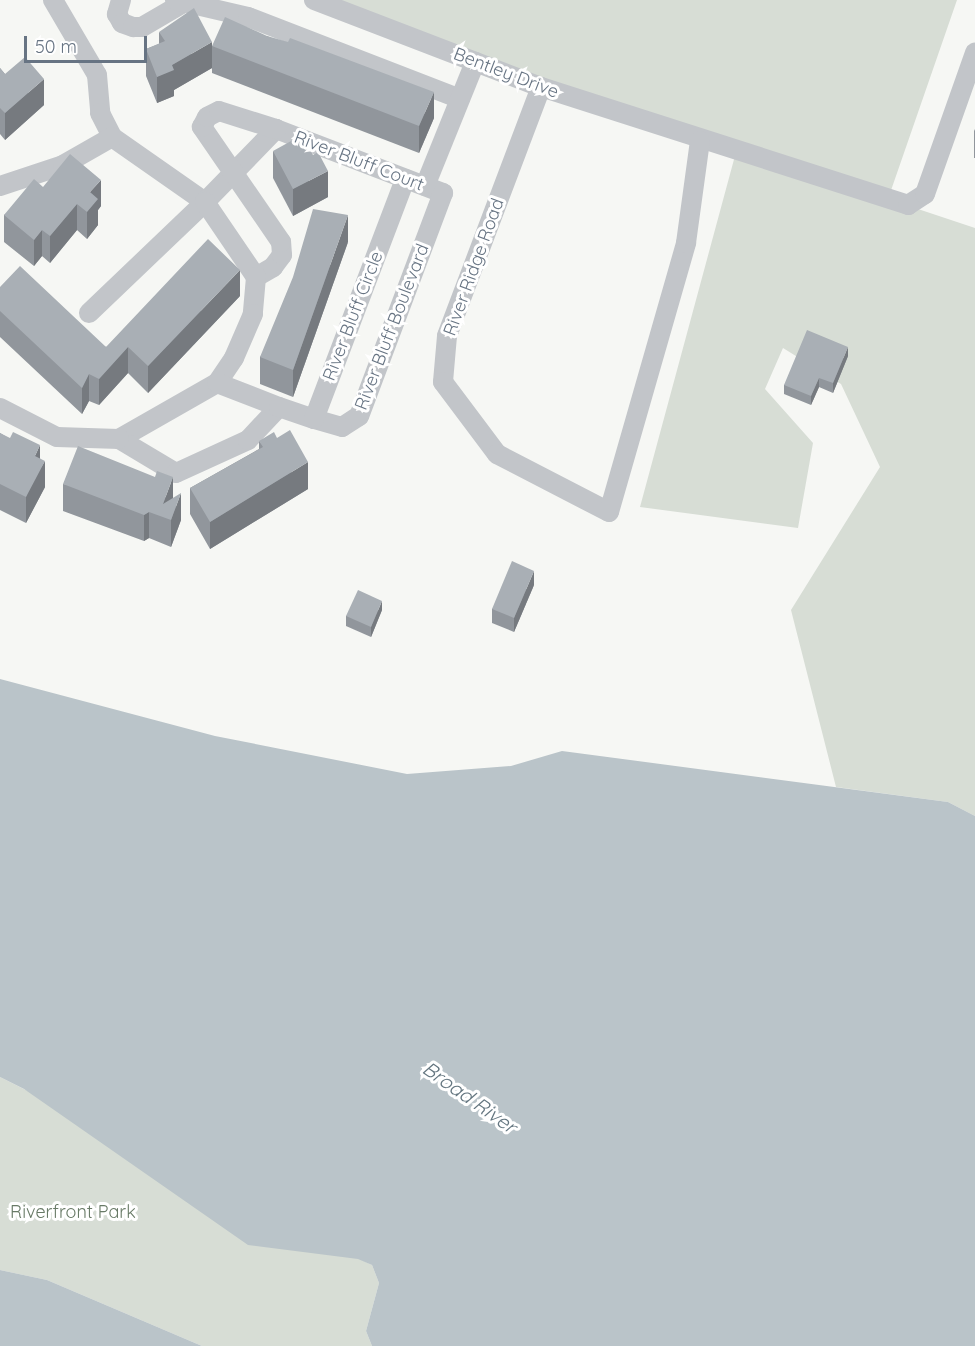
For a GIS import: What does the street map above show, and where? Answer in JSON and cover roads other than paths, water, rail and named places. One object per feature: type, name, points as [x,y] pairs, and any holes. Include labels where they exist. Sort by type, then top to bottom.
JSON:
[{"type":"street","points":[[53,0],[97,75],[100,113],[112,137],[205,201],[256,277],[253,314],[234,358],[217,383],[119,439]]},
{"type":"street","points":[[121,0],[117,14],[122,23],[133,27],[142,27],[179,2],[248,17],[460,99]]},
{"type":"street","name":"Bentley Drive","points":[[314,0],[541,87],[700,141],[908,205],[925,194],[975,53]]},
{"type":"street","name":"River Bluff Boulevard","points":[[314,418],[342,427],[359,416],[434,189],[460,99],[475,62]]},
{"type":"street","name":"River Ridge Road","points":[[541,87],[447,336],[443,382],[496,454],[609,512],[686,243],[700,141]]},
{"type":"street","name":"River Bluff Court","points":[[256,277],[282,255],[281,242],[202,127],[207,117],[219,111],[276,129],[434,189]]},
{"type":"street","name":"River Bluff Court","points":[[89,313],[276,129]]},
{"type":"street","points":[[0,186],[63,165],[112,137]]},
{"type":"street","name":"River Bluff Circle","points":[[314,418],[405,179]]},
{"type":"street","points":[[217,383],[314,418]]},
{"type":"street","points":[[0,408],[57,437],[119,439],[176,473],[248,440],[279,407]]},
{"type":"water","name":"Broad River","points":[[0,679],[215,736],[407,774],[511,766],[562,751],[948,802],[975,816],[975,1346],[372,1346],[366,1331],[379,1283],[372,1265],[358,1259],[248,1245],[24,1089],[0,1077]]},
{"type":"water","points":[[0,1270],[47,1280],[202,1346],[0,1346]]},
{"type":"park label","name":"Riverfront Park","points":[[73,1212]]}]
